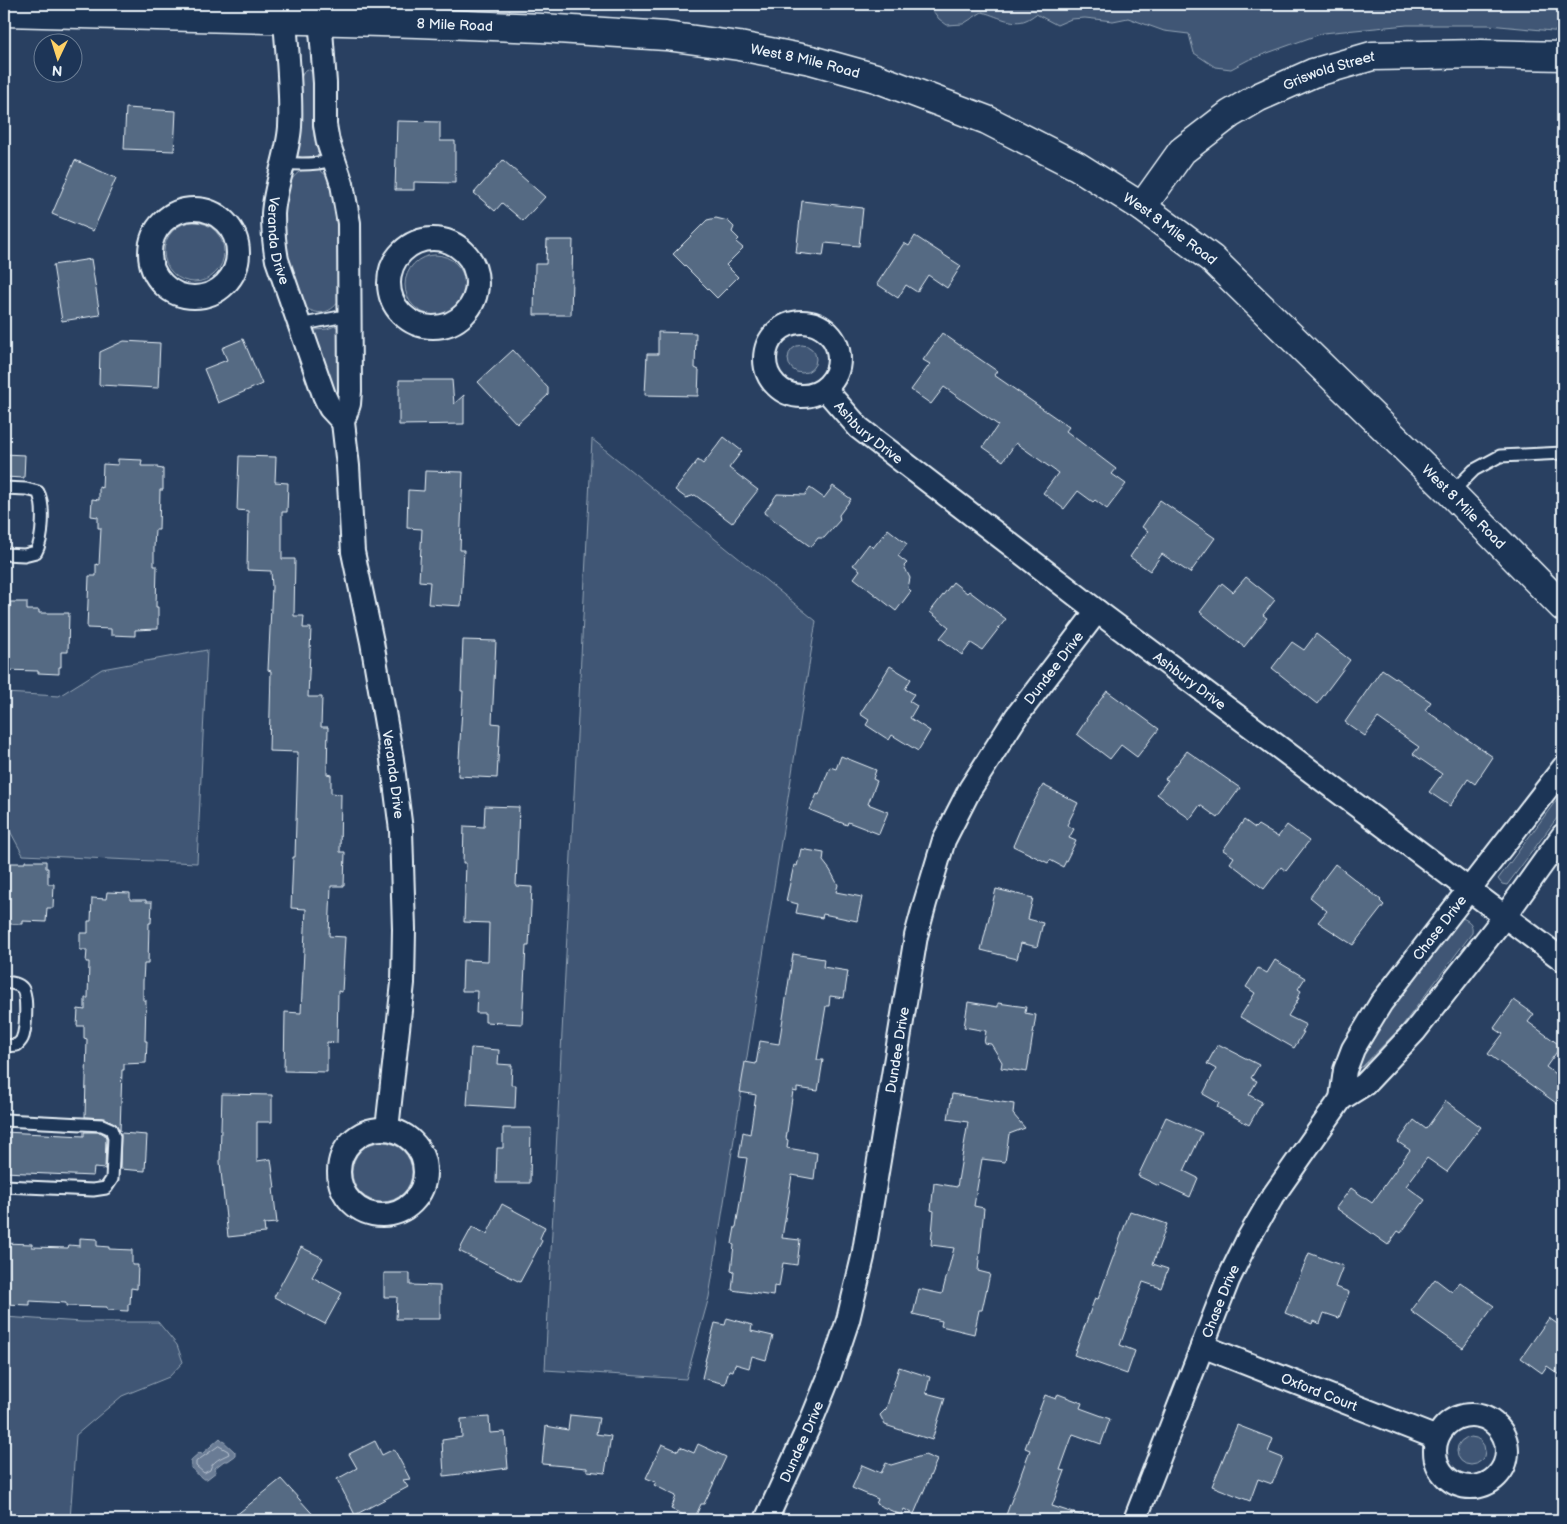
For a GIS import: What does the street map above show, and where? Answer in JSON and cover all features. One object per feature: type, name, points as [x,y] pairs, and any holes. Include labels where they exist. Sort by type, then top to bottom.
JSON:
[{"type":"main road","name":"8 Mile Road","points":[[4,12],[320,12],[666,36]]},
{"type":"main road","name":"West 8 Mile Road","points":[[666,36],[739,46],[811,60],[876,78],[987,120],[1033,142],[1077,166],[1142,207],[1212,259],[1451,493],[1563,607]]},
{"type":"main road","name":"Griswold Street","points":[[1142,207],[1182,151],[1230,114],[1258,97],[1313,73],[1372,56],[1480,54],[1563,56]]},
{"type":"street","name":"Veranda Drive","points":[[284,11],[290,126],[273,213],[274,244],[277,260],[324,395],[330,408],[343,422]]},
{"type":"street","name":"Veranda Drive","points":[[320,12],[328,142],[342,184],[349,223],[350,391],[349,404],[343,422],[348,466],[353,552],[372,642],[389,740],[401,830],[404,929],[403,983],[387,1129]]},
{"type":"street","points":[[238,249],[274,244]]},
{"type":"street","points":[[350,287],[388,288]]},
{"type":"street","name":"Ashbury Drive","points":[[825,389],[859,428],[1097,611],[1563,960]]},
{"type":"street","name":"Dundee Drive","points":[[766,1520],[810,1424],[829,1377],[848,1320],[865,1248],[916,936],[924,903],[944,840],[970,789],[1016,717],[1097,611]]},
{"type":"street","name":"Chase Drive","points":[[1342,1099],[1346,1070],[1353,1049],[1376,1011],[1563,768]]},
{"type":"street","name":"Chase Drive","points":[[1135,1520],[1228,1280],[1248,1239],[1271,1199],[1342,1099],[1365,1084],[1415,1031],[1505,916],[1563,835]]},
{"type":"street","name":"Oxford Court","points":[[1202,1346],[1437,1438]]},
{"type":"lane","points":[[284,163],[301,164],[334,160]]},
{"type":"lane","points":[[299,324],[351,317]]},
{"type":"lane","points":[[1451,493],[1474,470],[1500,456],[1563,453]]},
{"type":"lane","points":[[4,488],[38,492],[42,502],[40,541],[36,552],[24,555],[4,554]]},
{"type":"lane","points":[[4,982],[22,987],[26,1000],[22,1039],[17,1045],[4,1046]]},
{"type":"lane","points":[[4,1120],[102,1125],[111,1129],[114,1138],[112,1179],[106,1188],[93,1190],[4,1186]]},
{"type":"shaded area","points":[[928,4],[1563,4],[1563,32],[1489,25],[1407,25],[1323,33],[1248,60],[1231,69],[1215,67],[1194,53],[1189,34],[1164,31],[1128,18],[1113,21],[1085,18],[1071,19],[1057,25],[1036,14],[1021,22],[1015,22],[982,12],[963,24],[947,25],[939,19]]},
{"type":"shaded area","points":[[308,69],[314,78],[314,136],[319,155],[307,159],[298,156],[301,128],[301,78],[304,71]]},
{"type":"shaded area","points":[[312,167],[319,169],[330,179],[340,216],[339,301],[332,309],[323,312],[314,312],[305,307],[286,253],[281,220],[291,181],[301,171]]},
{"type":"shaded area","points":[[194,222],[211,227],[219,235],[224,252],[219,269],[211,277],[194,282],[177,277],[169,269],[164,252],[169,235],[177,227]]},
{"type":"shaded area","points":[[435,255],[452,260],[460,268],[465,285],[460,302],[452,310],[435,315],[418,310],[410,302],[405,285],[410,268],[418,260]]},
{"type":"shaded area","points":[[335,326],[339,327],[340,397],[338,398],[336,398],[313,332]]},
{"type":"shaded area","points":[[802,345],[812,349],[816,359],[812,369],[802,373],[792,369],[788,359],[792,349]]},
{"type":"shaded area","points":[[592,439],[816,621],[709,1297],[686,1379],[545,1370]]},
{"type":"shaded area","points":[[207,650],[197,863],[23,855],[4,820],[4,693],[59,696],[102,669]]},
{"type":"shaded area","points":[[1563,791],[1563,810],[1507,885],[1502,884],[1498,879]]},
{"type":"shaded area","points":[[1462,918],[1470,923],[1472,933],[1402,1026],[1362,1067],[1358,1067],[1357,1063],[1385,1013],[1456,920]]},
{"type":"shaded area","points":[[382,1142],[399,1147],[407,1155],[412,1172],[407,1189],[399,1197],[382,1202],[365,1197],[357,1189],[352,1172],[357,1155],[365,1147]]},
{"type":"shaded area","points":[[4,1317],[82,1322],[158,1322],[177,1345],[183,1362],[169,1377],[122,1396],[76,1435],[70,1520],[4,1520]]},
{"type":"shaded area","points":[[1471,1437],[1481,1441],[1485,1451],[1481,1461],[1471,1465],[1461,1461],[1457,1451],[1461,1441]]},
{"type":"water","points":[[220,1438],[235,1452],[235,1456],[228,1461],[224,1461],[215,1468],[216,1472],[207,1479],[203,1479],[191,1468],[191,1460],[199,1453],[202,1454]]},
{"type":"building","points":[[126,108],[176,111],[174,151],[124,149]]},
{"type":"building","points":[[397,121],[440,122],[440,141],[455,141],[455,183],[414,182],[414,190],[395,190]]},
{"type":"building","points":[[75,160],[116,178],[93,231],[52,214]]},
{"type":"building","points":[[503,160],[545,197],[523,221],[502,203],[495,211],[474,193]]},
{"type":"building","points":[[802,201],[863,208],[859,246],[825,243],[823,256],[796,253]]},
{"type":"building","points":[[716,218],[728,221],[734,227],[732,232],[739,239],[736,242],[743,248],[726,265],[738,277],[717,298],[673,254],[707,220]]},
{"type":"building","points":[[915,236],[961,266],[947,288],[928,275],[917,292],[906,285],[898,298],[877,284],[904,243],[909,246]]},
{"type":"building","points":[[547,240],[573,240],[571,315],[534,315],[535,264],[546,264]]},
{"type":"building","points":[[91,259],[100,315],[62,321],[53,265]]},
{"type":"building","points":[[658,332],[696,333],[695,368],[699,370],[698,396],[645,395],[647,354],[658,354]]},
{"type":"building","points":[[942,333],[997,371],[994,375],[1069,427],[1066,431],[1116,469],[1112,474],[1126,484],[1107,509],[1078,491],[1064,509],[1043,493],[1058,473],[1016,443],[1003,461],[983,447],[998,425],[944,387],[931,404],[911,390],[930,364],[923,360]]},
{"type":"building","points":[[243,339],[262,384],[218,403],[204,369],[227,360],[222,348]]},
{"type":"building","points":[[124,341],[160,343],[158,388],[99,385],[100,352]]},
{"type":"building","points":[[513,350],[548,388],[548,395],[517,424],[478,382]]},
{"type":"building","points":[[399,380],[452,380],[454,404],[464,395],[464,424],[399,425]]},
{"type":"building","points":[[724,437],[742,451],[729,468],[758,490],[732,523],[695,495],[686,498],[675,490],[698,460],[703,464]]},
{"type":"building","points":[[4,454],[25,455],[24,478],[4,477]]},
{"type":"building","points":[[239,456],[276,457],[275,482],[288,483],[287,512],[282,512],[282,559],[295,559],[294,616],[304,616],[303,628],[311,628],[308,697],[322,697],[321,727],[328,727],[327,774],[331,775],[331,793],[341,794],[340,852],[345,852],[344,886],[331,886],[329,936],[345,937],[342,992],[338,991],[337,1043],[327,1042],[327,1072],[284,1071],[285,1012],[301,1013],[306,909],[291,908],[293,857],[295,857],[298,752],[269,751],[271,671],[268,670],[271,571],[247,570],[248,511],[237,510]]},
{"type":"building","points":[[118,459],[142,460],[141,466],[157,466],[157,468],[163,469],[163,490],[160,490],[159,530],[155,530],[154,548],[154,566],[157,566],[156,607],[158,607],[158,629],[135,630],[135,636],[111,635],[111,629],[87,628],[89,576],[96,576],[96,564],[99,565],[101,528],[98,528],[98,517],[91,516],[92,499],[99,500],[99,487],[102,488],[103,464],[118,465]]},
{"type":"building","points":[[425,471],[463,472],[460,550],[464,550],[461,606],[428,604],[430,582],[419,581],[422,529],[407,528],[408,490],[424,491]]},
{"type":"building","points":[[833,486],[851,499],[839,515],[840,520],[824,538],[818,538],[811,547],[764,513],[777,494],[805,495],[810,488],[824,498]]},
{"type":"building","points":[[1160,500],[1215,538],[1190,573],[1162,554],[1150,571],[1130,557],[1148,531],[1142,527]]},
{"type":"building","points":[[888,529],[907,544],[898,556],[907,563],[904,566],[910,578],[908,588],[911,591],[896,611],[854,578],[860,570],[853,565],[869,544],[873,548]]},
{"type":"building","points":[[1246,577],[1275,600],[1263,615],[1267,618],[1244,647],[1200,612],[1222,583],[1233,592]]},
{"type":"building","points":[[953,582],[967,593],[969,591],[1006,619],[982,650],[971,643],[962,655],[940,638],[949,627],[930,612]]},
{"type":"building","points":[[10,602],[27,602],[27,610],[39,610],[39,613],[69,613],[68,652],[61,652],[59,674],[4,670],[4,609],[10,609]]},
{"type":"building","points":[[1316,634],[1350,660],[1317,704],[1272,668],[1292,642],[1304,650]]},
{"type":"building","points":[[463,640],[496,641],[492,723],[500,724],[497,778],[458,776],[463,691],[461,691]]},
{"type":"building","points":[[890,666],[911,679],[905,689],[914,694],[909,701],[917,706],[910,718],[930,731],[918,751],[892,735],[889,740],[866,725],[869,720],[860,714]]},
{"type":"building","points":[[1382,669],[1431,702],[1425,710],[1493,757],[1475,784],[1468,779],[1450,806],[1429,792],[1442,774],[1413,754],[1419,747],[1378,718],[1365,736],[1345,722]]},
{"type":"building","points":[[1107,691],[1159,729],[1137,757],[1121,745],[1110,759],[1077,734]]},
{"type":"building","points":[[1187,751],[1240,788],[1218,818],[1200,805],[1190,819],[1157,794],[1168,780],[1165,779]]},
{"type":"building","points":[[841,756],[876,770],[873,779],[877,781],[868,804],[888,812],[879,834],[848,822],[847,825],[810,810],[817,794],[819,795],[830,767],[836,769]]},
{"type":"building","points":[[1043,785],[1078,803],[1067,825],[1074,829],[1069,838],[1076,841],[1063,867],[1050,860],[1048,863],[1013,846],[1024,820]]},
{"type":"building","points":[[485,806],[519,807],[516,886],[532,887],[529,946],[526,946],[522,1024],[485,1022],[485,1013],[476,1013],[477,991],[462,991],[463,960],[488,961],[489,923],[464,922],[466,863],[463,863],[464,826],[484,827]]},
{"type":"building","points":[[1244,820],[1255,828],[1258,825],[1278,837],[1287,825],[1309,841],[1286,871],[1281,867],[1264,889],[1230,863],[1234,857],[1223,850]]},
{"type":"building","points":[[801,849],[824,853],[823,861],[838,885],[836,892],[862,897],[857,921],[823,914],[822,918],[796,913],[798,904],[786,901],[794,865],[797,866]]},
{"type":"building","points":[[25,861],[46,861],[48,884],[54,884],[53,908],[47,908],[46,922],[23,921],[23,924],[4,924],[4,863],[25,863]]},
{"type":"building","points":[[1335,864],[1381,900],[1384,905],[1353,945],[1318,922],[1327,911],[1310,897]]},
{"type":"building","points":[[996,889],[1033,898],[1028,919],[1043,923],[1037,947],[1021,943],[1017,959],[981,950]]},
{"type":"building","points":[[107,892],[130,893],[130,900],[152,902],[151,923],[149,923],[148,964],[144,964],[143,982],[143,1000],[146,1000],[146,1063],[124,1064],[124,1070],[122,1070],[120,1131],[116,1124],[105,1118],[85,1117],[87,1039],[84,1038],[84,1026],[77,1026],[78,1009],[85,1010],[85,998],[88,998],[89,962],[86,962],[87,950],[80,950],[80,933],[88,933],[88,921],[91,921],[92,898],[106,899]]},
{"type":"building","points":[[793,954],[824,959],[823,967],[848,971],[844,998],[830,996],[829,1006],[826,1006],[817,1060],[823,1060],[818,1091],[797,1088],[797,1092],[793,1091],[786,1139],[788,1140],[787,1148],[817,1153],[814,1179],[792,1175],[782,1238],[800,1240],[797,1265],[783,1263],[779,1287],[774,1286],[773,1296],[732,1290],[734,1272],[731,1271],[734,1245],[732,1244],[747,1158],[739,1157],[743,1132],[750,1134],[756,1095],[740,1092],[745,1062],[756,1064],[760,1041],[779,1044]]},
{"type":"building","points":[[1275,960],[1305,978],[1298,989],[1301,991],[1297,998],[1299,998],[1288,1016],[1306,1025],[1294,1048],[1240,1017],[1255,993],[1246,987],[1258,968],[1267,973]]},
{"type":"building","points":[[1514,1000],[1534,1014],[1528,1022],[1561,1046],[1546,1067],[1563,1080],[1563,1108],[1488,1054],[1503,1034],[1494,1028]]},
{"type":"building","points":[[968,1002],[998,1007],[998,1003],[1026,1007],[1025,1013],[1036,1015],[1027,1072],[1001,1068],[1002,1062],[991,1044],[984,1043],[986,1031],[964,1027]]},
{"type":"building","points":[[1218,1044],[1259,1065],[1251,1078],[1257,1081],[1249,1095],[1262,1102],[1249,1125],[1217,1107],[1219,1103],[1203,1094],[1216,1069],[1207,1064]]},
{"type":"building","points":[[471,1048],[499,1050],[498,1064],[512,1065],[511,1085],[516,1085],[515,1108],[467,1105]]},
{"type":"building","points":[[222,1094],[272,1095],[272,1122],[257,1122],[257,1161],[271,1159],[275,1188],[273,1188],[277,1223],[264,1224],[265,1233],[228,1237],[220,1162]]},
{"type":"building","points":[[952,1094],[1014,1104],[1013,1114],[1025,1128],[1009,1134],[1005,1162],[982,1159],[974,1206],[984,1208],[978,1271],[990,1274],[982,1310],[979,1310],[974,1334],[941,1326],[942,1321],[913,1314],[919,1289],[942,1294],[954,1248],[931,1245],[934,1211],[931,1210],[934,1183],[957,1187],[968,1122],[948,1119]]},
{"type":"building","points":[[1446,1101],[1481,1127],[1447,1172],[1427,1158],[1406,1186],[1425,1200],[1401,1233],[1398,1231],[1388,1245],[1336,1208],[1351,1188],[1372,1203],[1410,1150],[1398,1142],[1414,1120],[1426,1129]]},
{"type":"building","points":[[1166,1117],[1202,1133],[1184,1171],[1198,1178],[1190,1197],[1160,1183],[1159,1186],[1138,1176]]},
{"type":"building","points":[[503,1128],[531,1128],[530,1183],[496,1183],[497,1148],[503,1148]]},
{"type":"building","points":[[4,1132],[84,1136],[84,1132],[100,1132],[106,1138],[105,1169],[94,1168],[93,1176],[4,1172]]},
{"type":"building","points":[[121,1133],[147,1135],[145,1171],[120,1169]]},
{"type":"building","points":[[502,1204],[545,1227],[540,1238],[542,1241],[520,1282],[459,1251],[472,1227],[487,1234]]},
{"type":"building","points":[[1130,1211],[1167,1224],[1153,1264],[1168,1269],[1161,1288],[1143,1282],[1120,1345],[1135,1351],[1127,1374],[1074,1355],[1095,1298],[1098,1299]]},
{"type":"building","points":[[80,1238],[97,1239],[97,1246],[109,1247],[109,1249],[132,1250],[132,1265],[138,1265],[137,1289],[131,1288],[128,1311],[107,1310],[107,1307],[66,1306],[66,1303],[30,1301],[30,1305],[4,1304],[4,1243],[32,1244],[32,1247],[68,1248],[69,1245],[80,1246]]},
{"type":"building","points":[[301,1247],[323,1258],[312,1277],[342,1293],[325,1324],[274,1297]]},
{"type":"building","points":[[1309,1253],[1343,1266],[1335,1287],[1349,1292],[1339,1318],[1324,1313],[1320,1324],[1313,1321],[1312,1324],[1285,1313]]},
{"type":"building","points":[[384,1273],[410,1273],[410,1285],[440,1286],[440,1319],[396,1319],[397,1297],[384,1297]]},
{"type":"building","points":[[1435,1279],[1452,1292],[1460,1282],[1494,1306],[1463,1348],[1411,1311]]},
{"type":"building","points":[[727,1318],[752,1325],[751,1331],[773,1336],[766,1360],[752,1356],[749,1368],[735,1364],[733,1371],[729,1370],[725,1384],[702,1378],[715,1323],[725,1325]]},
{"type":"building","points":[[1549,1318],[1563,1328],[1563,1377],[1547,1366],[1542,1373],[1521,1358]]},
{"type":"building","points":[[899,1367],[930,1377],[926,1393],[945,1398],[932,1440],[885,1425],[880,1415],[886,1409]]},
{"type":"building","points":[[1058,1394],[1082,1403],[1080,1408],[1110,1419],[1101,1444],[1073,1434],[1060,1470],[1065,1471],[1052,1506],[1086,1517],[1085,1520],[1021,1520],[1006,1515],[1030,1450],[1025,1448],[1045,1395],[1056,1399]]},
{"type":"building","points":[[570,1415],[599,1418],[596,1434],[611,1436],[605,1473],[587,1471],[587,1468],[542,1464],[546,1426],[568,1430]]},
{"type":"building","points":[[489,1417],[490,1433],[505,1432],[508,1468],[444,1476],[442,1440],[462,1437],[461,1419]]},
{"type":"building","points":[[1237,1425],[1273,1439],[1268,1452],[1283,1458],[1272,1484],[1258,1479],[1250,1501],[1212,1486]]},
{"type":"building","points":[[375,1441],[382,1455],[394,1449],[410,1479],[403,1480],[408,1487],[355,1515],[337,1479],[357,1468],[349,1454]]},
{"type":"building","points":[[662,1444],[678,1451],[680,1447],[694,1453],[698,1444],[726,1457],[704,1504],[701,1504],[694,1520],[671,1509],[676,1496],[654,1485],[656,1482],[646,1478]]},
{"type":"building","points":[[925,1455],[937,1460],[914,1514],[904,1509],[901,1515],[876,1504],[878,1499],[852,1488],[862,1465],[881,1473],[886,1463],[891,1465]]},
{"type":"building","points":[[281,1479],[318,1520],[230,1520]]}]
